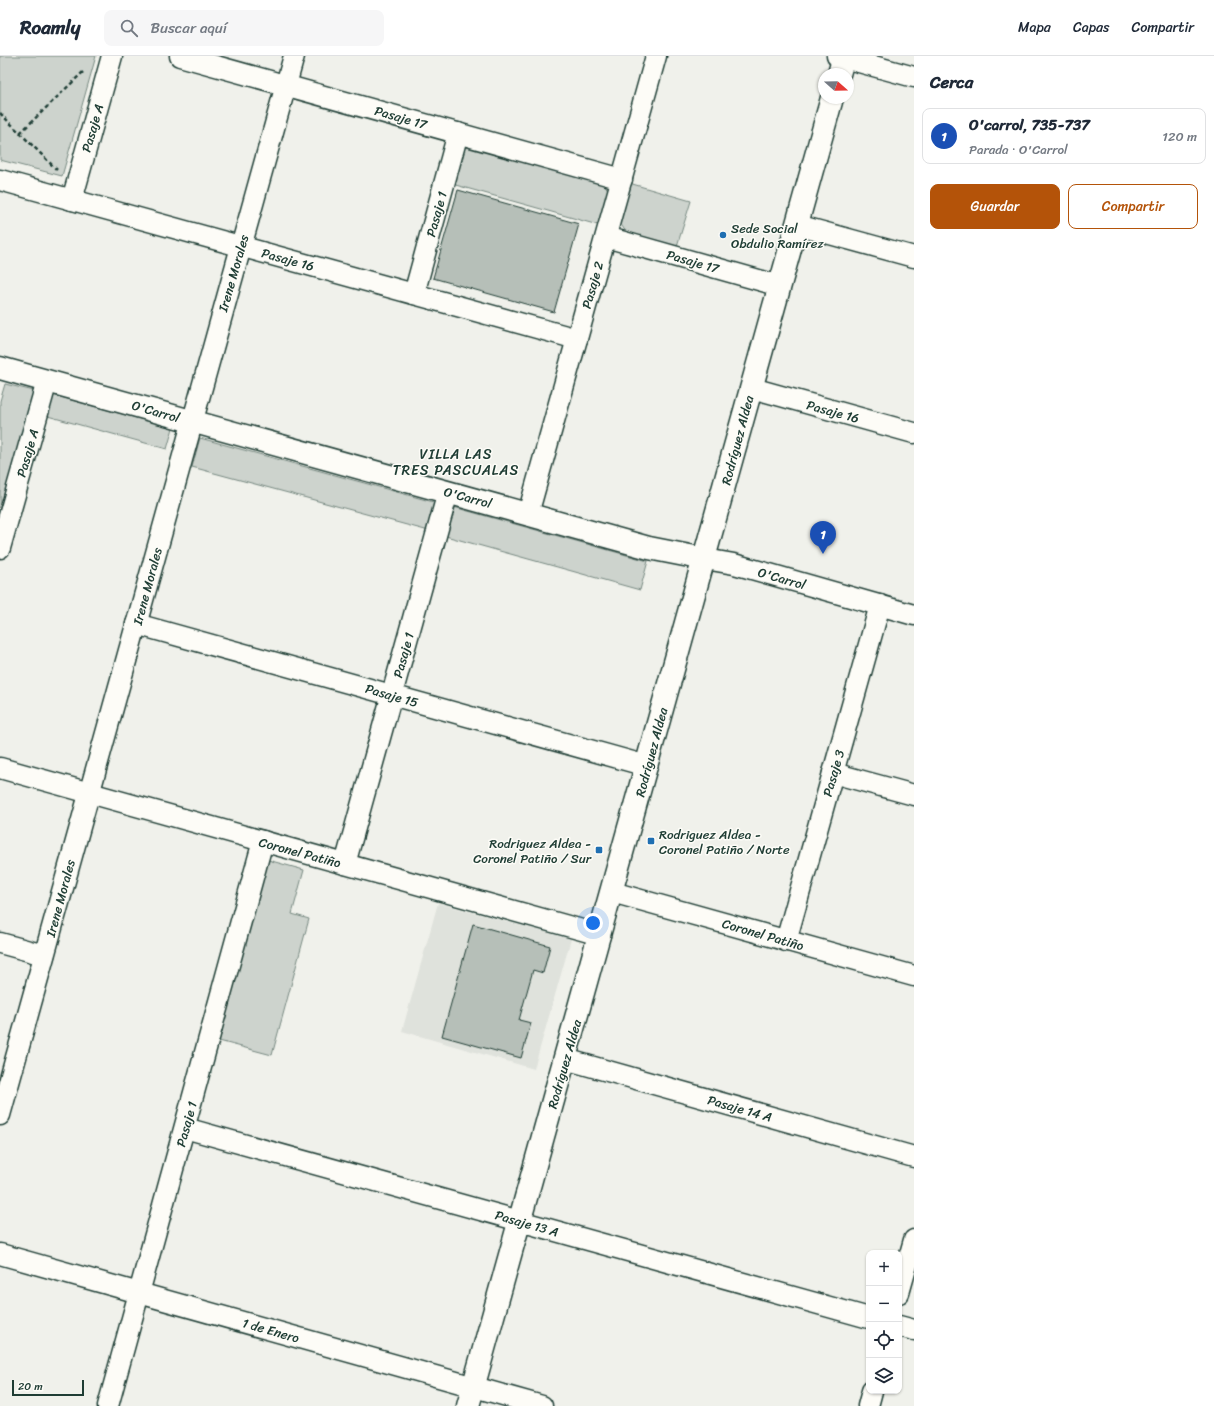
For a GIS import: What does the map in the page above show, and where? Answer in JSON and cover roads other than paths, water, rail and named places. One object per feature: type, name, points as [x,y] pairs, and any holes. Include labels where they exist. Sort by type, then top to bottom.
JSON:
[{"type":"main road","name":"Rodríguez Aldea","points":[[471,1396],[830,104]]},
{"type":"main road","name":"O'Carrol","points":[[0,368],[670,553],[705,559]]},
{"type":"street","name":"Pasaje A","points":[[74,194],[112,56]]},
{"type":"street","name":"Pasaje 17","points":[[180,56],[622,179]]},
{"type":"street","name":"Irene Morales","points":[[0,1115],[294,56]]},
{"type":"street","name":"Pasaje 2","points":[[528,514],[656,56]]},
{"type":"street","points":[[841,61],[914,78]]},
{"type":"street","name":"Pasaje 1","points":[[414,294],[458,133]]},
{"type":"street","name":"Pasaje 16","points":[[0,180],[74,194],[241,246],[577,339]]},
{"type":"street","points":[[797,225],[914,257]]},
{"type":"street","name":"Pasaje 17","points":[[606,237],[780,286]]},
{"type":"street","name":"Pasaje A","points":[[0,548],[47,381]]},
{"type":"street","name":"Pasaje 16","points":[[752,388],[914,433]]},
{"type":"street","name":"Pasaje 1","points":[[346,864],[448,492]]},
{"type":"street","name":"O'Carrol","points":[[705,559],[734,564],[914,615]]},
{"type":"street","name":"Pasaje 3","points":[[786,940],[880,605]]},
{"type":"street","name":"Pasaje 15","points":[[136,624],[647,766]]},
{"type":"street","name":"Coronel Patiño","points":[[0,768],[600,935]]},
{"type":"street","points":[[833,773],[914,796]]},
{"type":"street","name":"Pasaje 1","points":[[108,1406],[263,842]]},
{"type":"street","name":"Coronel Patiño","points":[[612,892],[914,976]]},
{"type":"street","points":[[0,943],[44,955]]},
{"type":"street","name":"Pasaje 14 A","points":[[565,1059],[914,1157]]},
{"type":"street","name":"Pasaje 13 A","points":[[184,1128],[866,1317]]},
{"type":"street","points":[[901,1286],[914,1240]]},
{"type":"street","name":"1 de Enero","points":[[0,1254],[139,1293],[471,1396],[542,1406]]},
{"type":"street","points":[[902,1327],[914,1330]]},
{"type":"street","points":[[868,1406],[871,1394]]},
{"type":"place","name":"Sede Social Obdulio Ramírez","points":[[723,235]]},
{"type":"place","name":"O'carrol, 735-737","points":[[823,554]]},
{"type":"place","name":"Rodriguez Aldea - Coronel Patiño / Norte","points":[[651,841]]},
{"type":"place","name":"Rodriguez Aldea - Coronel Patiño / Sur","points":[[599,850]]},
{"type":"district","name":"VILLA LAS TRES PASCUALAS","points":[[456,462]]}]
